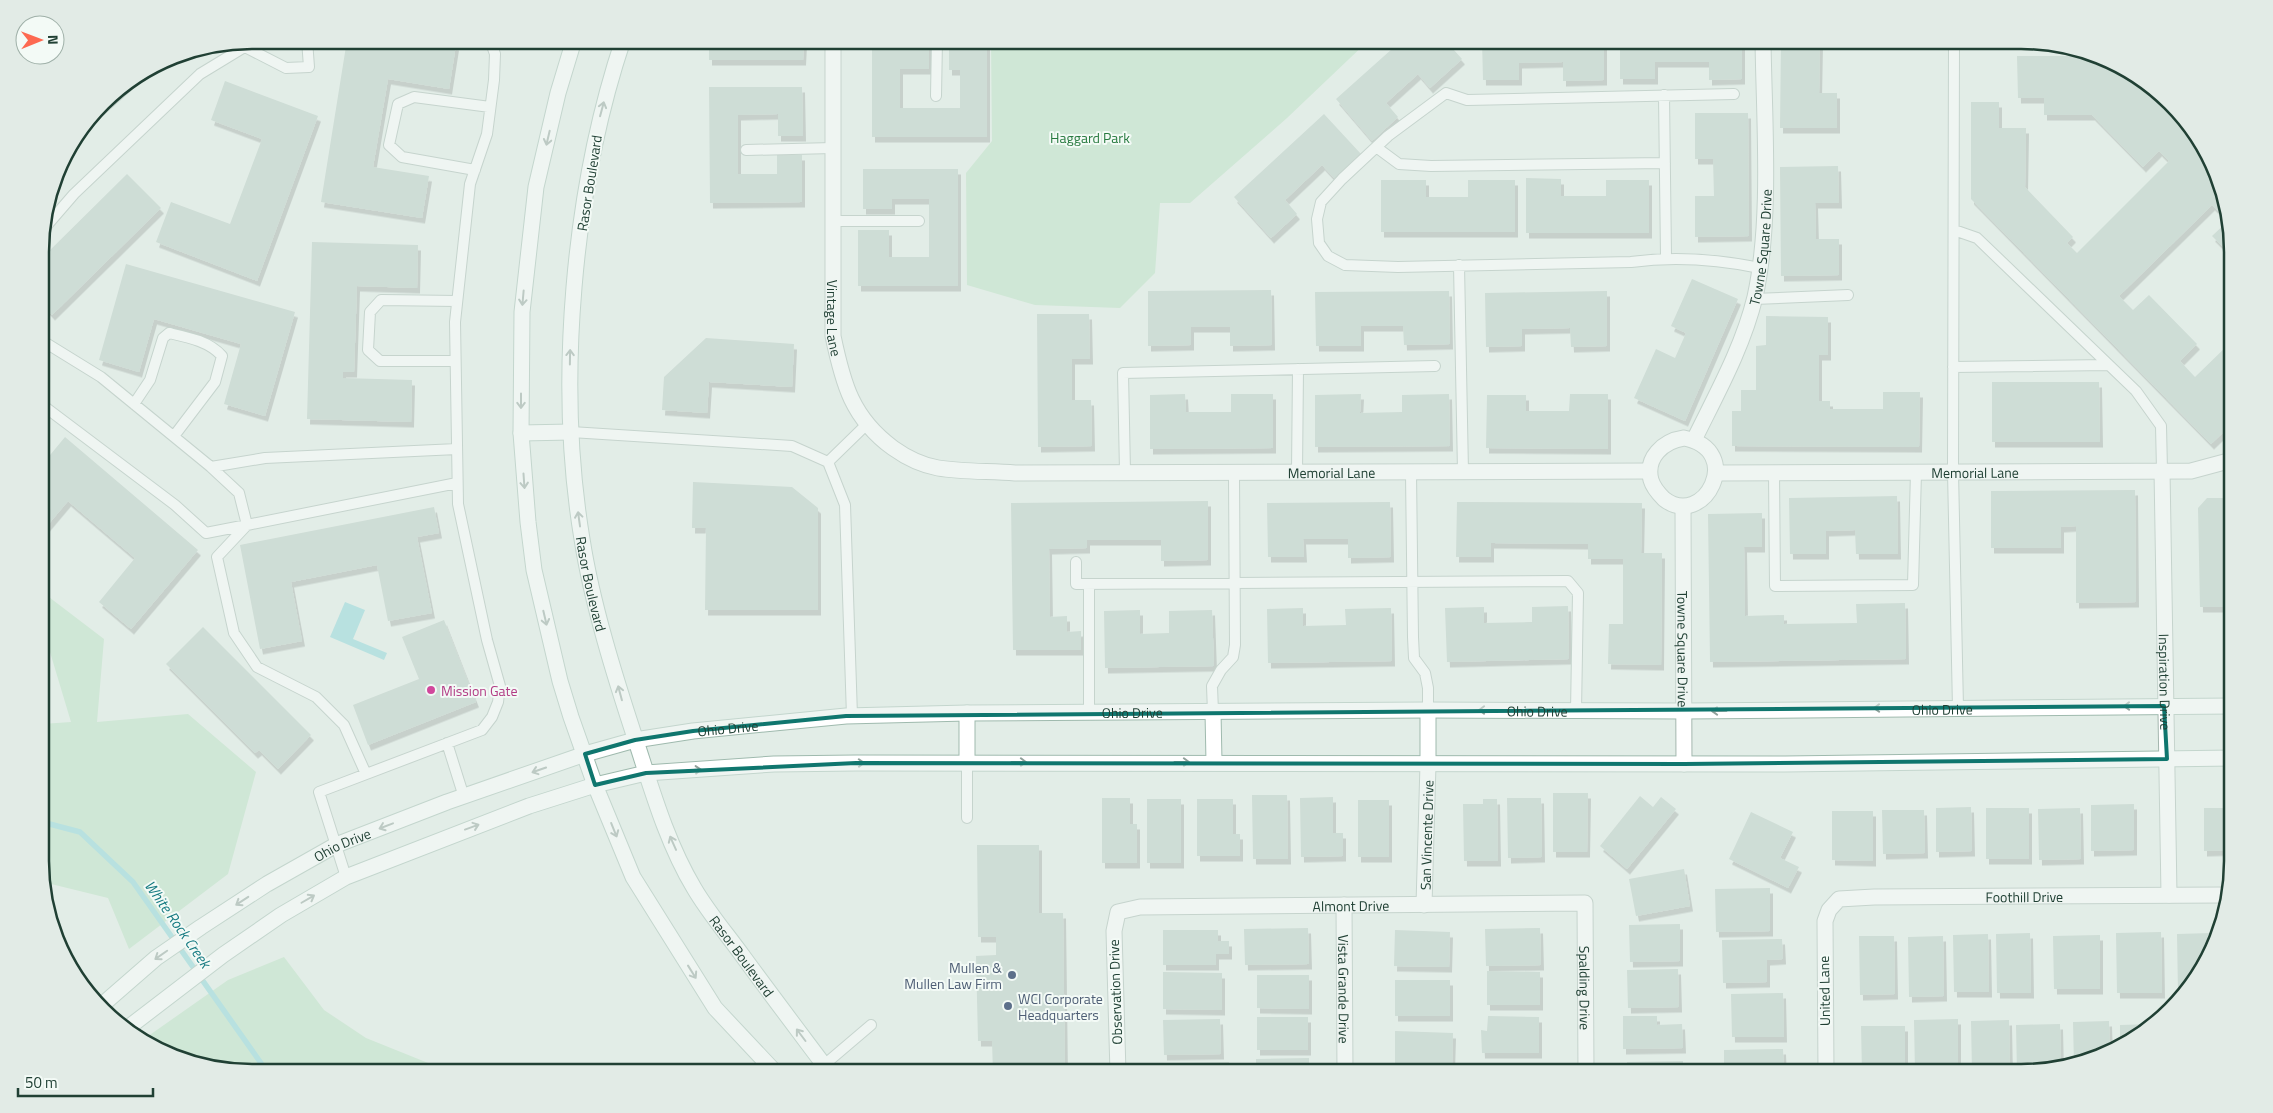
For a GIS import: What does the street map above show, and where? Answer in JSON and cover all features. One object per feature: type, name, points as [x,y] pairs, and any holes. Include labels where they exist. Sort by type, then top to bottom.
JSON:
[{"type":"main road","points":[[571,49],[558,93],[534,196],[522,312],[521,432],[534,570],[560,681],[595,785],[633,877],[715,1008],[768,1064]]},
{"type":"main road","name":"Rasor Boulevard","points":[[620,49],[601,114],[578,254],[570,352],[573,479],[582,542],[606,643],[635,740],[672,843],[693,887],[820,1064]]},
{"type":"main road","name":"Vintage Lane","points":[[833,49],[833,336],[844,381],[853,404],[866,426],[886,443],[919,463],[939,468],[1015,473]]},
{"type":"main road","name":"Towne Square Drive","points":[[1694,440],[1729,370],[1754,299],[1760,268],[1764,201],[1763,49]]},
{"type":"main road","points":[[521,432],[571,432]]},
{"type":"main road","points":[[1674,439],[1694,440],[1706,447],[1714,459],[1716,473],[1714,484],[1708,494],[1698,502],[1683,506],[1670,503],[1661,496],[1652,484],[1649,471],[1657,450],[1674,439]]},
{"type":"main road","name":"Memorial Lane","points":[[1716,473],[2190,471],[2224,462]]},
{"type":"main road","name":"Inspiration Drive","points":[[2162,470],[2164,706],[2167,758],[2169,895]]},
{"type":"main road","name":"Memorial Lane","points":[[1015,473],[1649,471]]},
{"type":"main road","name":"Towne Square Drive","points":[[1683,506],[1684,764]]},
{"type":"main road","name":"Ohio Drive","points":[[106,1001],[156,958],[201,927],[267,884],[336,845],[585,754],[635,740],[693,731],[852,716],[967,713],[1428,710],[1684,711],[2224,706]]},
{"type":"main road","name":"San Vincente Drive","points":[[1424,905],[1428,710]]},
{"type":"main road","points":[[1213,712],[1214,762]]},
{"type":"main road","points":[[967,713],[967,763]]},
{"type":"main road","points":[[132,1025],[223,955],[281,915],[346,877],[529,806],[595,785],[646,773],[774,764],[1214,762],[1684,764],[2224,758]]},
{"type":"main road","name":"Foothill Drive","points":[[1829,910],[1839,899],[1847,897],[2221,895]]},
{"type":"main road","name":"Almont Drive","points":[[1118,912],[1140,907],[1585,903]]},
{"type":"main road","name":"Spalding Drive","points":[[1585,903],[1586,1064]]},
{"type":"main road","name":"Vista Grande Drive","points":[[1344,905],[1345,1064]]},
{"type":"main road","name":"United Lane","points":[[1826,1064],[1824,939],[1825,921],[1829,910]]},
{"type":"main road","name":"Observation Drive","points":[[1118,912],[1114,931],[1118,1064]]},
{"type":"lane","points":[[51,221],[74,194],[200,74],[240,49]]},
{"type":"lane","points":[[251,49],[286,68],[309,67],[308,49]]},
{"type":"lane","points":[[346,877],[319,792],[482,730],[492,717],[498,702],[500,686],[471,572],[458,504],[455,360],[455,322],[470,184],[487,134],[494,80],[495,54],[493,49]]},
{"type":"lane","points":[[936,96],[937,49]]},
{"type":"lane","points":[[1954,49],[1953,472],[1958,708]]},
{"type":"lane","points":[[1734,94],[1467,100],[1446,93],[1376,147],[1321,202],[1317,219],[1318,243],[1328,256],[1345,265],[1631,262],[1666,258],[1721,260],[1760,268]]},
{"type":"lane","points":[[1664,95],[1666,258]]},
{"type":"lane","points":[[475,170],[402,156],[389,145],[398,104],[414,97],[490,107]]},
{"type":"lane","points":[[1376,147],[1399,164],[1431,166],[1665,163]]},
{"type":"lane","points":[[746,150],[833,148]]},
{"type":"lane","points":[[833,221],[919,221]]},
{"type":"lane","points":[[1954,230],[1977,238],[2136,392],[2161,426],[2162,470]]},
{"type":"lane","points":[[1459,265],[1463,472]]},
{"type":"lane","points":[[1754,299],[1848,295]]},
{"type":"lane","points":[[455,360],[380,361],[368,350],[370,312],[382,300],[457,300]]},
{"type":"lane","points":[[134,404],[150,380],[163,338],[169,332],[191,338],[216,350],[222,356],[214,382],[174,436]]},
{"type":"lane","points":[[49,345],[101,377],[211,467],[239,493],[247,525]]},
{"type":"lane","points":[[1953,368],[2108,365]]},
{"type":"lane","points":[[1125,472],[1123,373],[1435,366]]},
{"type":"lane","points":[[1297,472],[1298,369]]},
{"type":"lane","points":[[49,410],[175,505],[206,533],[458,483]]},
{"type":"lane","points":[[828,462],[866,426]]},
{"type":"lane","points":[[571,432],[792,446],[828,462],[845,505],[852,716]]},
{"type":"lane","points":[[211,467],[265,458],[457,448]]},
{"type":"lane","points":[[1774,472],[1775,586],[1913,585],[1916,472]]},
{"type":"lane","points":[[1213,712],[1212,686],[1221,670],[1233,657],[1235,645],[1234,473]]},
{"type":"lane","points":[[1411,473],[1414,658],[1425,673],[1428,688],[1428,710]]},
{"type":"lane","points":[[247,525],[217,557],[234,634],[257,667],[316,697],[339,719],[344,725],[366,774]]},
{"type":"lane","points":[[1076,562],[1076,584],[1089,585],[1568,581],[1578,593],[1576,711]]},
{"type":"lane","points":[[1089,585],[1089,712]]},
{"type":"lane","points":[[447,743],[464,797]]},
{"type":"lane","points":[[967,763],[967,818]]},
{"type":"lane","points":[[830,1064],[871,1025]]},
{"type":"highlighted area","points":[[2164,706],[2167,759],[1684,764],[856,763],[646,773],[595,785],[585,754],[635,740],[693,731],[846,716]]},
{"type":"green space","name":"Haggard Park","points":[[991,49],[1360,49],[1287,118],[1190,203],[1160,203],[1155,273],[1120,308],[1035,305],[967,285],[966,173],[992,141]]},
{"type":"green space","points":[[49,597],[104,639],[97,722],[188,714],[256,772],[228,874],[129,949],[108,898],[50,884],[49,724],[71,722],[49,649]]},
{"type":"green space","points":[[284,957],[324,1010],[366,1038],[431,1064],[225,1063],[174,1049],[148,1036],[228,980]]},
{"type":"water","points":[[345,602],[365,610],[353,639],[387,653],[384,660],[330,637]]},
{"type":"building","points":[[346,49],[455,49],[449,89],[388,79],[373,167],[429,176],[422,218],[321,202]]},
{"type":"building","points":[[709,49],[804,49],[803,60],[709,60]]},
{"type":"building","points":[[872,49],[929,49],[929,69],[900,69],[900,108],[960,108],[960,70],[949,70],[949,49],[987,49],[987,137],[872,137]]},
{"type":"building","points":[[1392,49],[1453,49],[1462,59],[1430,88],[1418,74],[1386,103],[1398,117],[1372,141],[1336,99]]},
{"type":"building","points":[[1482,49],[1604,49],[1604,80],[1563,81],[1563,62],[1519,63],[1519,80],[1483,80]]},
{"type":"building","points":[[1620,49],[1742,49],[1742,79],[1709,80],[1709,62],[1655,62],[1655,79],[1620,79]]},
{"type":"building","points":[[1781,49],[1820,49],[1819,93],[1837,93],[1837,128],[1780,128]]},
{"type":"building","points":[[2017,56],[2074,56],[2099,64],[2123,76],[2145,91],[2174,118],[2197,150],[2209,174],[2220,213],[2212,205],[2119,296],[2133,310],[2149,295],[2197,344],[2180,361],[2195,377],[2224,349],[2224,432],[2211,444],[1971,199],[1971,102],[1999,102],[1999,128],[2026,128],[2025,187],[2073,237],[2067,243],[2077,253],[2169,161],[2159,151],[2143,167],[2092,115],[2044,115],[2044,98],[2018,98]]},
{"type":"building","points":[[225,81],[318,116],[257,281],[156,242],[171,202],[230,224],[262,139],[211,120]]},
{"type":"building","points":[[709,87],[802,87],[803,136],[778,136],[778,114],[738,115],[738,174],[777,174],[777,155],[802,155],[802,202],[710,203]]},
{"type":"building","points":[[1695,113],[1748,113],[1749,236],[1695,237],[1695,196],[1714,196],[1713,159],[1695,159]]},
{"type":"building","points":[[1324,114],[1361,154],[1335,179],[1322,165],[1285,200],[1297,214],[1271,238],[1234,197]]},
{"type":"building","points":[[1838,166],[1839,203],[1815,203],[1816,239],[1839,239],[1839,275],[1781,276],[1780,167]]},
{"type":"building","points":[[863,169],[958,169],[958,286],[858,286],[858,230],[889,230],[889,257],[929,257],[929,199],[892,199],[892,209],[863,209]]},
{"type":"building","points":[[127,174],[161,208],[52,315],[49,312],[49,251]]},
{"type":"building","points":[[1526,178],[1561,179],[1561,196],[1606,196],[1606,180],[1649,180],[1649,233],[1526,233]]},
{"type":"building","points":[[1381,180],[1426,180],[1426,197],[1468,197],[1468,180],[1515,180],[1515,232],[1381,232]]},
{"type":"building","points":[[2223,226],[2224,248],[2212,236]]},
{"type":"building","points":[[312,242],[418,245],[417,288],[357,286],[354,372],[343,372],[343,378],[412,380],[411,422],[307,419]]},
{"type":"building","points":[[126,264],[295,312],[265,416],[224,404],[241,344],[154,319],[139,372],[99,360]]},
{"type":"building","points":[[1692,279],[1738,299],[1685,421],[1634,398],[1656,349],[1675,358],[1686,333],[1671,326]]},
{"type":"building","points":[[1271,290],[1272,345],[1230,346],[1230,327],[1191,327],[1191,345],[1148,346],[1148,291]]},
{"type":"building","points":[[1449,291],[1450,344],[1404,345],[1403,326],[1361,326],[1361,346],[1316,346],[1315,292]]},
{"type":"building","points":[[1607,291],[1607,346],[1571,347],[1570,328],[1522,329],[1522,346],[1486,347],[1485,293]]},
{"type":"building","points":[[1037,314],[1089,314],[1090,359],[1072,359],[1072,400],[1091,400],[1092,446],[1038,447]]},
{"type":"building","points":[[1766,316],[1828,317],[1828,355],[1819,355],[1819,401],[1830,401],[1830,409],[1883,409],[1883,392],[1920,392],[1919,447],[1732,446],[1732,411],[1741,411],[1741,390],[1756,390],[1756,346],[1766,345]]},
{"type":"building","points":[[706,338],[794,344],[792,387],[709,382],[707,413],[662,410],[664,377]]},
{"type":"building","points":[[1992,382],[2099,382],[2100,442],[1992,442]]},
{"type":"building","points":[[1185,394],[1186,412],[1231,412],[1231,394],[1273,394],[1273,448],[1150,449],[1150,395]]},
{"type":"building","points":[[1361,394],[1360,413],[1402,412],[1402,395],[1449,394],[1450,446],[1315,447],[1315,395]]},
{"type":"building","points":[[1570,394],[1608,394],[1608,449],[1486,448],[1487,395],[1526,395],[1526,411],[1569,411]]},
{"type":"building","points":[[65,437],[198,550],[131,629],[99,602],[135,558],[68,501],[49,524],[49,456]]},
{"type":"building","points":[[693,482],[792,487],[818,508],[818,610],[705,610],[706,528],[692,528]]},
{"type":"building","points":[[2135,490],[2136,602],[2076,603],[2076,526],[2061,527],[2061,548],[1991,548],[1991,491]]},
{"type":"building","points":[[1897,496],[1898,554],[1856,554],[1855,530],[1826,531],[1826,554],[1790,554],[1789,498]]},
{"type":"building","points":[[2207,498],[2224,498],[2224,607],[2200,607],[2198,508]]},
{"type":"building","points":[[1208,501],[1208,560],[1161,561],[1161,540],[1087,540],[1087,548],[1049,549],[1050,617],[1067,616],[1067,632],[1081,631],[1081,650],[1013,650],[1011,503]]},
{"type":"building","points":[[1390,502],[1391,557],[1348,558],[1348,539],[1303,539],[1304,557],[1268,557],[1267,503]]},
{"type":"building","points":[[1457,502],[1642,503],[1641,553],[1662,553],[1661,665],[1608,664],[1609,624],[1623,624],[1623,559],[1588,559],[1588,544],[1491,543],[1491,557],[1456,557]]},
{"type":"building","points":[[434,507],[439,533],[417,537],[432,613],[388,621],[377,565],[291,582],[302,641],[260,649],[240,545]]},
{"type":"building","points":[[1762,513],[1762,547],[1744,547],[1745,616],[1784,615],[1784,624],[1857,623],[1856,604],[1905,603],[1906,659],[1710,662],[1708,514]]},
{"type":"building","points":[[1568,606],[1569,659],[1447,662],[1445,608],[1484,607],[1484,623],[1532,622],[1532,607]]},
{"type":"building","points":[[1303,608],[1303,626],[1346,625],[1345,609],[1391,608],[1392,661],[1268,663],[1267,609]]},
{"type":"building","points":[[1140,610],[1140,634],[1169,633],[1169,611],[1212,610],[1214,666],[1105,668],[1104,611]]},
{"type":"building","name":"Mission Gate","points":[[444,620],[476,702],[368,745],[353,705],[419,679],[402,637]]},
{"type":"building","points":[[203,627],[311,735],[278,769],[259,750],[255,753],[166,664]]},
{"type":"building","points":[[1553,793],[1588,793],[1587,852],[1553,852]]},
{"type":"building","points":[[1252,795],[1287,795],[1288,859],[1253,859]]},
{"type":"building","points":[[1640,796],[1653,807],[1661,797],[1676,809],[1627,869],[1600,846]]},
{"type":"building","points":[[1333,797],[1333,833],[1343,833],[1343,856],[1301,857],[1300,798]]},
{"type":"building","points":[[1102,798],[1130,798],[1130,824],[1137,824],[1137,863],[1102,863]]},
{"type":"building","points":[[1507,798],[1541,798],[1542,857],[1508,858]]},
{"type":"building","points":[[1147,799],[1181,799],[1181,863],[1147,863]]},
{"type":"building","points":[[1197,799],[1233,799],[1233,834],[1240,834],[1240,856],[1197,856]]},
{"type":"building","points":[[1483,799],[1497,799],[1498,861],[1464,861],[1463,804],[1483,804]]},
{"type":"building","points":[[1358,800],[1389,800],[1389,857],[1358,857]]},
{"type":"building","points":[[2134,804],[2134,850],[2091,851],[2091,805]]},
{"type":"building","points":[[1971,807],[1972,851],[1936,852],[1936,808]]},
{"type":"building","points":[[1986,808],[2029,808],[2029,859],[1986,859]]},
{"type":"building","points":[[2080,808],[2081,859],[2039,860],[2038,809]]},
{"type":"building","points":[[2204,808],[2224,808],[2224,850],[2204,851]]},
{"type":"building","points":[[1882,810],[1924,810],[1925,853],[1883,854]]},
{"type":"building","points":[[1832,811],[1873,811],[1873,861],[1832,860]]},
{"type":"building","points":[[1751,812],[1793,832],[1780,858],[1799,867],[1788,888],[1729,859]]},
{"type":"building","points":[[977,845],[1039,845],[1039,913],[1063,913],[1065,1064],[993,1064],[992,1041],[978,1041],[976,956],[996,955],[996,937],[978,937]]},
{"type":"building","points":[[1684,869],[1690,906],[1636,916],[1629,879]]},
{"type":"building","points":[[1770,888],[1770,931],[1716,932],[1715,889]]},
{"type":"building","points":[[1680,924],[1680,961],[1630,962],[1629,925]]},
{"type":"building","points":[[1308,928],[1309,964],[1245,965],[1244,929]]},
{"type":"building","points":[[1540,928],[1541,965],[1486,966],[1485,929]]},
{"type":"building","points":[[1163,930],[1218,930],[1218,941],[1229,941],[1229,954],[1216,954],[1216,965],[1163,965]]},
{"type":"building","points":[[1395,930],[1450,932],[1449,967],[1394,966]]},
{"type":"building","points":[[2161,932],[2162,993],[2117,993],[2116,933]]},
{"type":"building","points":[[2030,933],[2031,993],[1997,993],[1996,934]]},
{"type":"building","points":[[2211,933],[2197,963],[2178,990],[2177,934]]},
{"type":"building","points":[[1988,934],[1989,992],[1954,992],[1953,935]]},
{"type":"building","points":[[2100,935],[2100,989],[2054,989],[2053,936]]},
{"type":"building","points":[[1859,936],[1894,936],[1895,994],[1860,995]]},
{"type":"building","points":[[1943,936],[1944,996],[1909,997],[1908,937]]},
{"type":"building","points":[[1782,939],[1783,959],[1767,960],[1767,982],[1723,983],[1722,940]]},
{"type":"building","points":[[1678,969],[1679,1007],[1628,1008],[1627,970]]},
{"type":"building","points":[[1487,971],[1540,972],[1540,1005],[1487,1005]]},
{"type":"building","points":[[1163,972],[1222,973],[1222,1010],[1163,1009]]},
{"type":"building","points":[[1257,975],[1309,975],[1309,1009],[1257,1008]]},
{"type":"building","points":[[1395,980],[1450,980],[1450,1016],[1395,1016]]},
{"type":"building","points":[[1783,993],[1784,1037],[1732,1037],[1731,994]]},
{"type":"building","points":[[1488,1016],[1539,1017],[1539,1053],[1482,1053],[1481,1030],[1487,1031]]},
{"type":"building","points":[[1623,1016],[1657,1016],[1657,1025],[1682,1024],[1683,1048],[1623,1049]]},
{"type":"building","points":[[1257,1017],[1308,1017],[1308,1050],[1257,1050]]},
{"type":"building","points":[[1220,1019],[1221,1054],[1164,1055],[1163,1020]]},
{"type":"building","points":[[1958,1019],[1958,1064],[1915,1064],[1914,1020]]},
{"type":"building","points":[[2009,1020],[2010,1064],[1972,1064],[1971,1021]]},
{"type":"building","points":[[2109,1021],[2110,1044],[2074,1057],[2073,1022]]},
{"type":"building","points":[[2060,1024],[2061,1060],[2048,1063],[2017,1064],[2016,1025]]},
{"type":"building","points":[[2142,1024],[2120,1038],[2120,1025]]},
{"type":"building","points":[[1861,1026],[1905,1026],[1905,1064],[1862,1064]]},
{"type":"building","points":[[1395,1031],[1453,1033],[1452,1064],[1395,1064]]},
{"type":"building","points":[[1783,1049],[1784,1064],[1724,1064],[1724,1050]]},
{"type":"building","points":[[1309,1058],[1309,1064],[1256,1064],[1256,1059]]},
{"type":"building","points":[[1683,1061],[1683,1064],[1627,1064],[1627,1062]]},
{"type":"building","points":[[1229,1062],[1229,1064],[1171,1064]]},
{"type":"waterway","name":"White Rock Creek","points":[[49,824],[80,832],[133,882],[262,1064]]},
{"type":"place","name":"Mission Gate","points":[[431,690]]},
{"type":"place","name":"Mullen & Mullen Law Firm","points":[[1012,975]]},
{"type":"place","name":"WCI Corporate Headquarters","points":[[1008,1006]]}]
